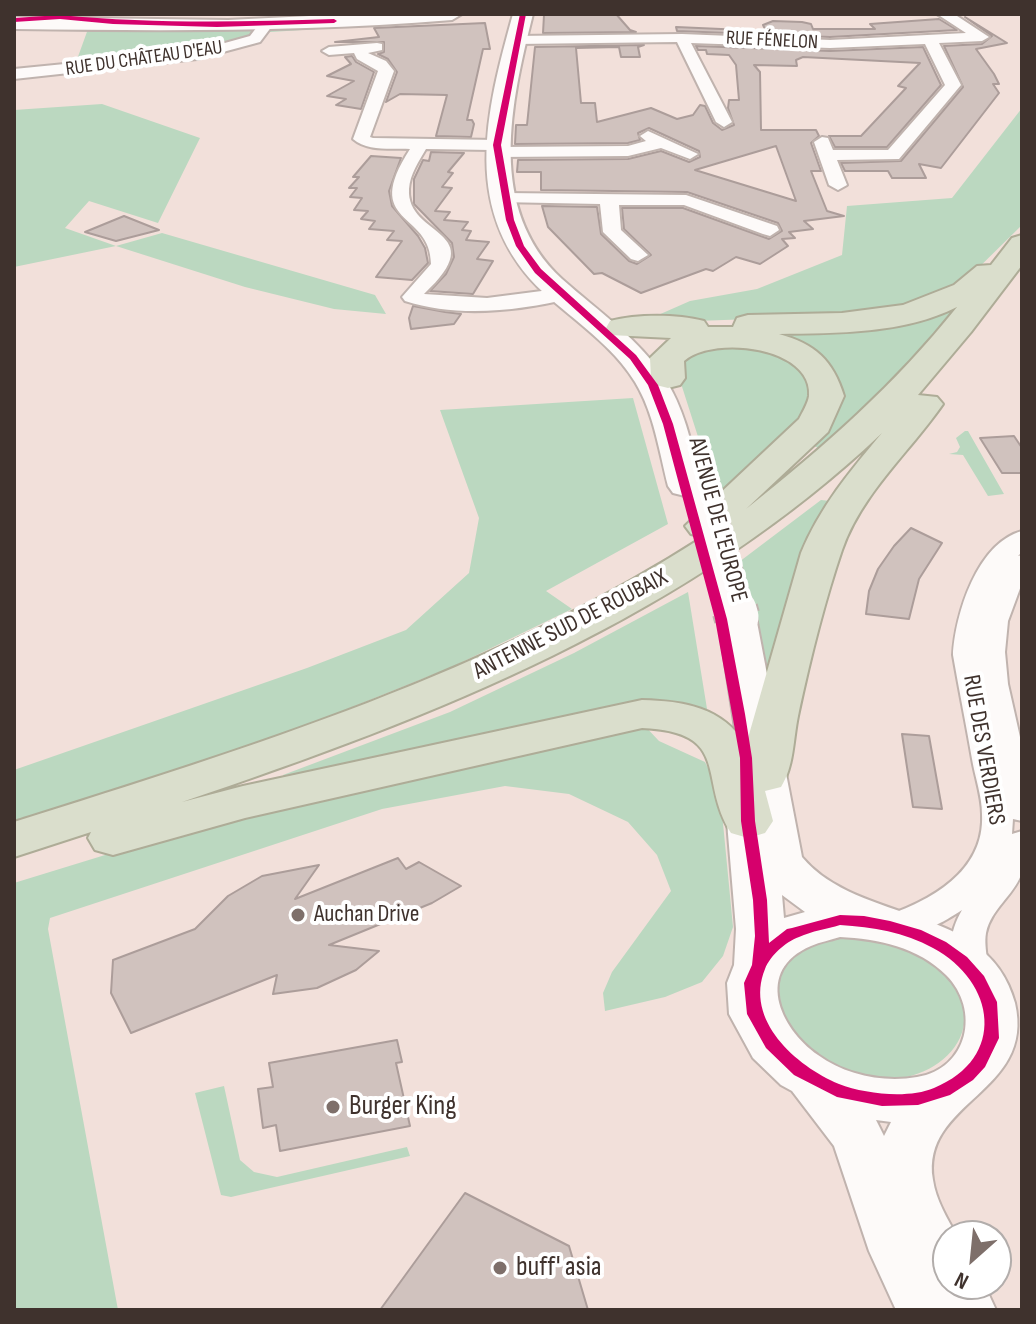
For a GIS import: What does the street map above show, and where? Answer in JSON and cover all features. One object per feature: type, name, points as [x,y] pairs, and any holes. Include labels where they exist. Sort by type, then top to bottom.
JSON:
[{"type":"highway","points":[[505,662],[622,593],[661,565],[805,435],[820,416],[828,395],[822,375],[809,360],[773,344],[743,338],[700,339],[674,348],[665,364],[647,360],[663,335],[692,328],[833,322],[916,311],[969,290],[1022,237]]},
{"type":"highway","name":"ANTENNE SUD DE ROUBAIX","points":[[14,840],[322,737],[505,662],[657,584],[791,494],[844,449],[913,381],[971,313],[1022,244]]},
{"type":"highway","name":"ANTENNE SUD DE ROUBAIX","points":[[14,854],[282,764],[397,721],[533,662],[630,612],[729,552],[810,494],[897,415],[943,366],[1022,262]]},
{"type":"highway","points":[[756,798],[775,716],[821,553],[832,525],[851,494],[936,392],[992,304]]},
{"type":"highway","points":[[14,866],[243,802],[642,714],[687,718],[721,739],[756,798]]},
{"type":"street","points":[[14,23],[87,19],[109,25],[264,28],[452,14]]},
{"type":"street","name":"AVENUE DE L'EUROPE","points":[[523,14],[497,148],[514,234],[528,259],[621,343],[647,360]]},
{"type":"street","name":"RUE FÉNELON","points":[[516,40],[682,38],[830,44],[982,37],[944,14]]},
{"type":"street","name":"RUE DU CHÂTEAU D'EAU","points":[[14,74],[197,55],[249,42],[264,28]]},
{"type":"street","points":[[682,38],[724,122]]},
{"type":"street","points":[[838,185],[824,149],[893,155],[953,85],[931,41]]},
{"type":"street","points":[[329,51],[383,46]]},
{"type":"street","points":[[359,48],[362,56],[381,64],[386,71],[361,139],[371,143],[628,151],[668,136],[690,154]]},
{"type":"street","points":[[421,144],[402,172],[399,194],[408,213],[436,243],[441,253],[441,263],[436,274],[412,297],[434,302],[504,302],[565,294]]},
{"type":"street","points":[[505,198],[694,201],[770,230]]},
{"type":"street","points":[[609,199],[612,232],[638,255]]},
{"type":"street","name":"AVENUE DE L'EUROPE","points":[[565,294],[647,360],[690,476],[729,618],[756,798],[762,936],[759,965]]},
{"type":"street","name":"RUE DES VERDIERS","points":[[886,924],[933,913],[951,901],[973,879],[995,843],[998,814],[967,655],[968,630],[975,600],[987,576],[1022,539]]},
{"type":"street","name":"RUE DES VERDIERS","points":[[1022,563],[998,601],[990,651],[1022,811]]},
{"type":"street","name":"AVENUE DE L'EUROPE","points":[[756,798],[789,875],[830,904],[886,924]]},
{"type":"street","name":"RUE DES VERDIERS","points":[[971,972],[967,954],[971,920],[1008,871],[1022,842]]},
{"type":"street","points":[[927,1310],[901,1258],[874,1170],[860,1140],[830,1097],[776,1053],[757,1024],[751,993],[759,965],[778,942],[807,927],[840,920],[886,924],[945,949],[971,972],[981,986],[991,1015],[989,1043],[975,1070],[948,1089],[925,1111],[914,1127],[905,1150],[903,1176],[909,1202],[932,1246]]},
{"type":"street","points":[[808,1078],[847,1095],[879,1100],[911,1100],[948,1089]]},
{"type":"green space","points":[[323,19],[318,29],[255,33],[245,41],[198,53],[75,65],[88,29]]},
{"type":"green space","points":[[102,104],[200,138],[158,223],[89,201],[65,228],[116,246],[14,267],[14,110]]},
{"type":"green space","points":[[1022,108],[1022,225],[963,283],[898,310],[808,317],[640,323],[690,301],[757,289],[842,255],[847,206],[952,198]]},
{"type":"green space","points":[[162,233],[375,295],[386,314],[334,309],[245,287],[116,246]]},
{"type":"green space","points":[[974,300],[830,452],[808,444],[839,399],[753,330]]},
{"type":"green space","points":[[716,342],[773,350],[805,368],[816,401],[760,461],[716,493],[677,371],[683,357]]},
{"type":"green space","points":[[633,398],[668,524],[546,591],[572,609],[452,667],[163,783],[14,831],[14,770],[307,668],[406,630],[469,573],[479,518],[440,410]]},
{"type":"green space","points":[[968,431],[1004,494],[988,496],[963,455],[949,454],[957,452],[960,447],[956,438]]},
{"type":"green space","points":[[821,500],[830,501],[767,702],[735,565]]},
{"type":"green space","points":[[688,592],[708,715],[285,782],[283,775],[450,712],[574,653]]},
{"type":"green space","points":[[643,724],[659,741],[705,762],[720,792],[733,927],[723,956],[702,982],[665,997],[605,1011],[603,993],[612,972],[671,891],[657,855],[628,822],[569,794],[505,786],[382,809],[50,918],[48,929],[118,1310],[14,1310],[14,883],[232,816]]},
{"type":"green space","points":[[869,937],[910,949],[946,975],[963,1004],[963,1031],[949,1054],[925,1071],[893,1079],[857,1075],[820,1057],[799,1041],[779,1008],[776,995],[778,978],[795,955],[823,942]]},
{"type":"green space","points":[[224,1086],[240,1160],[254,1172],[277,1177],[407,1147],[410,1156],[231,1197],[221,1195],[195,1093]]},
{"type":"building","points":[[616,14],[630,30],[636,32],[543,33],[544,15]]},
{"type":"building","points":[[965,17],[1007,43],[976,49],[994,74],[999,84],[993,84],[999,93],[941,168],[919,164],[926,178],[892,178],[888,171],[845,171],[841,163],[901,161],[963,87],[944,46],[982,44],[992,36]]},
{"type":"building","points":[[939,19],[957,30],[830,37],[677,31],[676,27],[766,31],[763,25],[773,21],[802,22],[811,24],[813,29],[875,29],[870,24]]},
{"type":"building","points":[[485,23],[490,49],[483,49],[467,120],[472,120],[474,124],[471,137],[436,136],[447,95],[400,94],[386,102],[397,72],[388,59],[378,54],[384,52],[384,42],[335,42],[379,37],[374,28]]},
{"type":"building","points":[[644,45],[638,47],[640,57],[621,57],[619,47],[576,48],[581,103],[595,103],[597,122],[651,108],[677,119],[693,115],[700,105],[705,106],[713,123],[722,130],[734,125],[728,108],[729,100],[739,100],[736,65],[729,55],[707,54],[706,50],[698,50],[696,46],[830,51],[923,47],[941,85],[887,147],[835,147],[829,136],[861,136],[906,88],[898,86],[920,63],[803,57],[796,60],[797,66],[754,65],[760,72],[761,130],[816,130],[819,136],[811,143],[821,171],[811,171],[827,211],[844,216],[804,221],[813,229],[789,232],[795,238],[782,239],[788,246],[760,264],[736,257],[713,271],[706,269],[641,293],[602,273],[594,274],[548,227],[542,206],[597,207],[601,234],[629,261],[637,264],[651,255],[624,229],[622,208],[683,208],[769,239],[782,231],[778,223],[687,192],[541,190],[541,172],[517,172],[518,160],[628,159],[661,151],[689,162],[700,157],[699,151],[649,128],[638,133],[640,140],[628,143],[515,144],[516,125],[527,125],[535,47]],"holes":[[[776,146],[796,201],[695,170]]]},
{"type":"building","points":[[352,56],[356,62],[374,72],[361,109],[336,105],[346,99],[327,96],[354,81],[327,76],[351,64],[345,57]]},
{"type":"building","points":[[431,152],[464,153],[448,172],[453,173],[442,187],[452,188],[435,211],[450,212],[444,220],[468,222],[462,230],[471,231],[466,240],[489,242],[477,259],[493,261],[473,294],[430,291],[446,274],[454,257],[452,243],[414,204],[414,179],[423,160],[429,161]]},
{"type":"building","points":[[371,156],[401,158],[389,191],[392,206],[418,236],[428,263],[412,280],[376,277],[402,241],[387,240],[394,231],[369,229],[375,221],[361,219],[368,211],[354,210],[362,198],[350,197],[357,188],[349,188],[359,177],[353,177]]},
{"type":"building","points":[[124,216],[159,230],[116,241],[85,232]]},
{"type":"building","points":[[413,306],[461,314],[454,324],[411,329],[409,318]]},
{"type":"building","points":[[1014,436],[1022,448],[1022,473],[1002,473],[980,438]]},
{"type":"building","points":[[911,528],[942,543],[919,579],[909,619],[866,614],[869,591],[878,569]]},
{"type":"building","points":[[902,734],[929,736],[942,809],[913,807]]},
{"type":"building","points":[[398,858],[406,869],[419,862],[461,886],[432,903],[329,945],[379,951],[356,970],[317,988],[273,994],[277,975],[131,1033],[111,993],[113,960],[195,929],[228,896],[262,876],[319,865],[295,899]]},
{"type":"building","name":"Burger King","points":[[397,1040],[402,1062],[396,1063],[410,1126],[280,1151],[276,1125],[263,1128],[258,1089],[273,1087],[269,1063]]},
{"type":"building","points":[[465,1193],[569,1246],[588,1310],[380,1310]]},
{"type":"cycle path","points":[[523,14],[497,145],[510,220],[520,246],[538,271],[633,357],[653,385],[668,424],[721,619],[739,714],[746,758],[748,821],[760,900],[762,936],[759,965]]},
{"type":"cycle path","points":[[14,20],[60,17],[217,25],[334,21]]},
{"type":"cycle path","points":[[840,920],[864,921],[916,934],[962,961],[979,980],[989,1002],[991,1038],[980,1063],[967,1076],[927,1097],[882,1100],[837,1090],[799,1070],[771,1044],[755,1014],[752,983],[763,955],[792,933],[840,920]]},
{"type":"place","name":"Auchan Drive","points":[[298,915]]},
{"type":"place","name":"Burger King","points":[[333,1107]]},
{"type":"place","name":"buff' asia","points":[[500,1268]]}]
